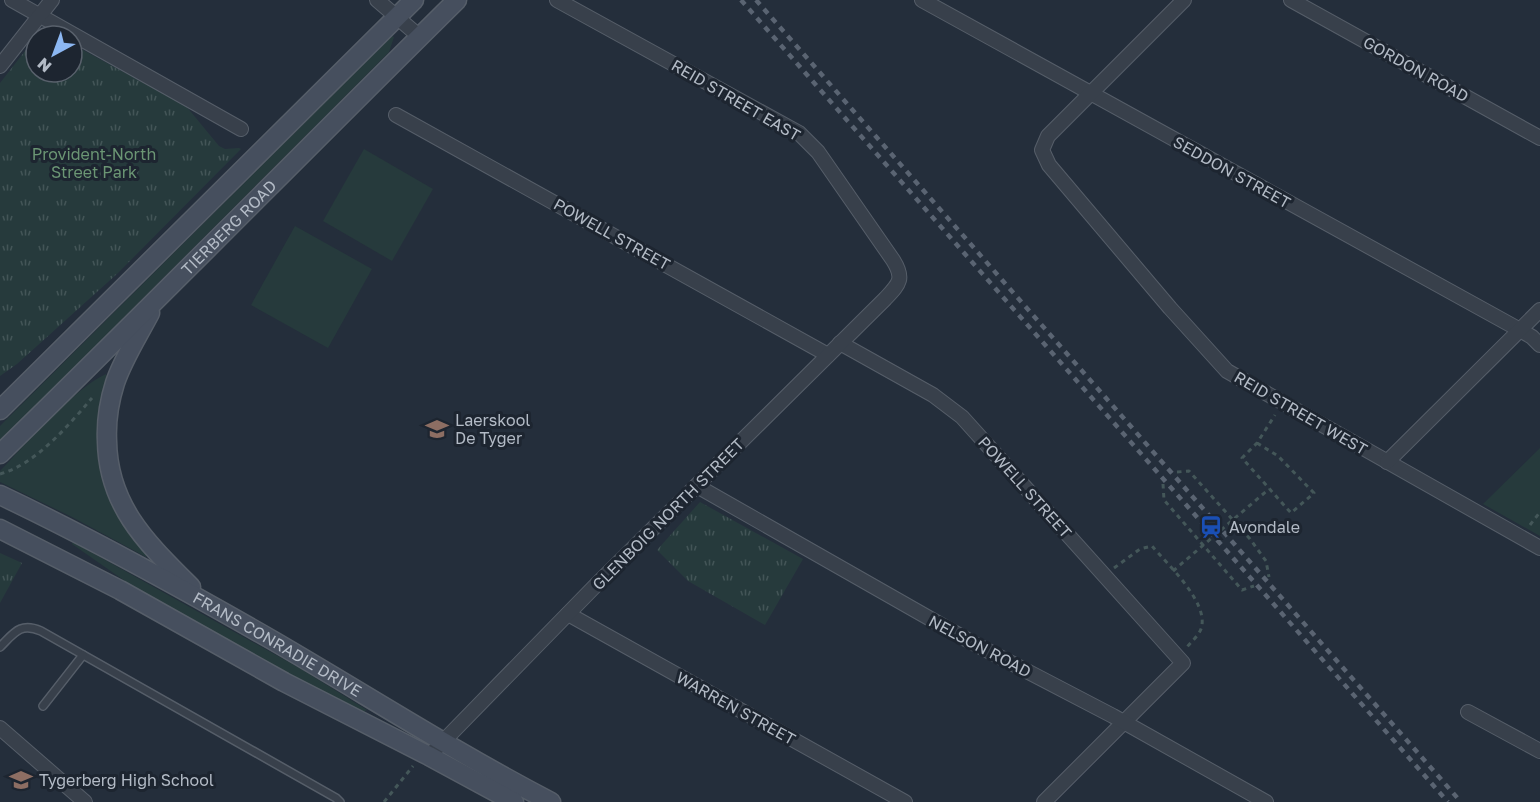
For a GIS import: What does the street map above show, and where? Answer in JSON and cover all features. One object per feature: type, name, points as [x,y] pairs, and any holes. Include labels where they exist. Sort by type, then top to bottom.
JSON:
[{"type":"main road","name":"TIERBERG ROAD","points":[[0,454],[457,0]]},
{"type":"main road","name":"TIERBERG ROAD","points":[[0,410],[406,7]]},
{"type":"main road","points":[[161,293],[115,384],[108,410],[107,460],[117,496],[134,525],[154,549],[208,604]]},
{"type":"main road","points":[[0,396],[19,389]]},
{"type":"main road","name":"FRANS CONRADIE DRIVE","points":[[0,495],[126,558],[442,742],[551,802]]},
{"type":"main road","name":"FRANS CONRADIE DRIVE","points":[[0,529],[120,590],[423,758],[514,802]]},
{"type":"street","points":[[12,0],[241,129]]},
{"type":"street","points":[[0,66],[52,0]]},
{"type":"street","points":[[376,0],[406,7],[425,31]]},
{"type":"street","name":"REID STREET EAST","points":[[557,0],[799,133],[818,152],[899,270]]},
{"type":"street","name":"SEDDON STREET","points":[[922,0],[1520,330],[1540,345]]},
{"type":"street","points":[[1090,94],[1184,0]]},
{"type":"street","name":"GORDON ROAD","points":[[1291,0],[1540,138]]},
{"type":"street","name":"REID STREET WEST","points":[[1090,94],[1044,142],[1042,150],[1048,165],[1227,371],[1540,548]]},
{"type":"street","name":"POWELL STREET","points":[[396,115],[828,355]]},
{"type":"street","name":"GLENBOIG NORTH STREET","points":[[423,758],[442,742],[896,287],[900,279],[899,270]]},
{"type":"street","points":[[1387,462],[1540,310]]},
{"type":"street","name":"POWELL STREET","points":[[840,344],[933,395],[962,417],[1184,663],[1124,723]]},
{"type":"street","name":"NELSON ROAD","points":[[697,486],[971,642],[1266,802]]},
{"type":"street","name":"WARREN STREET","points":[[568,614],[905,802]]},
{"type":"street","points":[[1468,712],[1540,752]]},
{"type":"street","points":[[1044,802],[1124,723]]},
{"type":"street","points":[[0,728],[85,802]]},
{"type":"lane","points":[[0,647],[17,630],[31,627],[340,802]]},
{"type":"lane","points":[[43,706],[83,655]]},
{"type":"path","points":[[0,474],[11,471],[26,462],[68,426],[97,393]]},
{"type":"path","points":[[1257,443],[1278,456],[1314,493],[1291,513],[1242,458],[1257,443],[1277,411]]},
{"type":"path","points":[[1177,472],[1189,471],[1233,520],[1266,561],[1269,577]]},
{"type":"path","points":[[1163,484],[1164,500],[1242,590],[1254,586]]},
{"type":"path","points":[[1173,571],[1269,489]]},
{"type":"path","points":[[1527,529],[1540,512]]},
{"type":"path","points":[[1106,575],[1146,546],[1152,546],[1193,593],[1202,620],[1201,629],[1187,647]]},
{"type":"path","points":[[384,802],[423,758]]},
{"type":"green space","points":[[392,36],[394,37],[389,52],[0,441],[0,426]]},
{"type":"green space","name":"Provident-North Street Park","points":[[84,51],[186,106],[219,146],[225,149],[241,149],[118,273],[17,364],[0,376],[0,83],[24,52],[24,84],[84,84]]},
{"type":"green space","points":[[364,149],[433,189],[392,261],[323,221]]},
{"type":"green space","points":[[295,226],[372,269],[328,348],[251,305]]},
{"type":"green space","points":[[106,374],[98,441],[102,477],[106,493],[114,508],[147,554],[146,557],[0,482],[0,471],[50,418],[93,381]]},
{"type":"green space","points":[[1540,448],[1540,536],[1483,504]]},
{"type":"green space","points":[[700,502],[803,559],[765,625],[688,581],[657,550]]},
{"type":"green space","points":[[73,542],[301,669],[367,710],[363,712],[293,676],[132,586],[72,544]]},
{"type":"green space","points":[[0,553],[22,563],[0,603]]},
{"type":"railway","points":[[741,0],[1448,802]]},
{"type":"railway","points":[[756,0],[1461,802]]},
{"type":"place","name":"Laerskool De Tyger","points":[[437,429]]},
{"type":"place","name":"Avondale","points":[[1211,527]]},
{"type":"place","name":"Tygerberg High School","points":[[21,780]]}]
